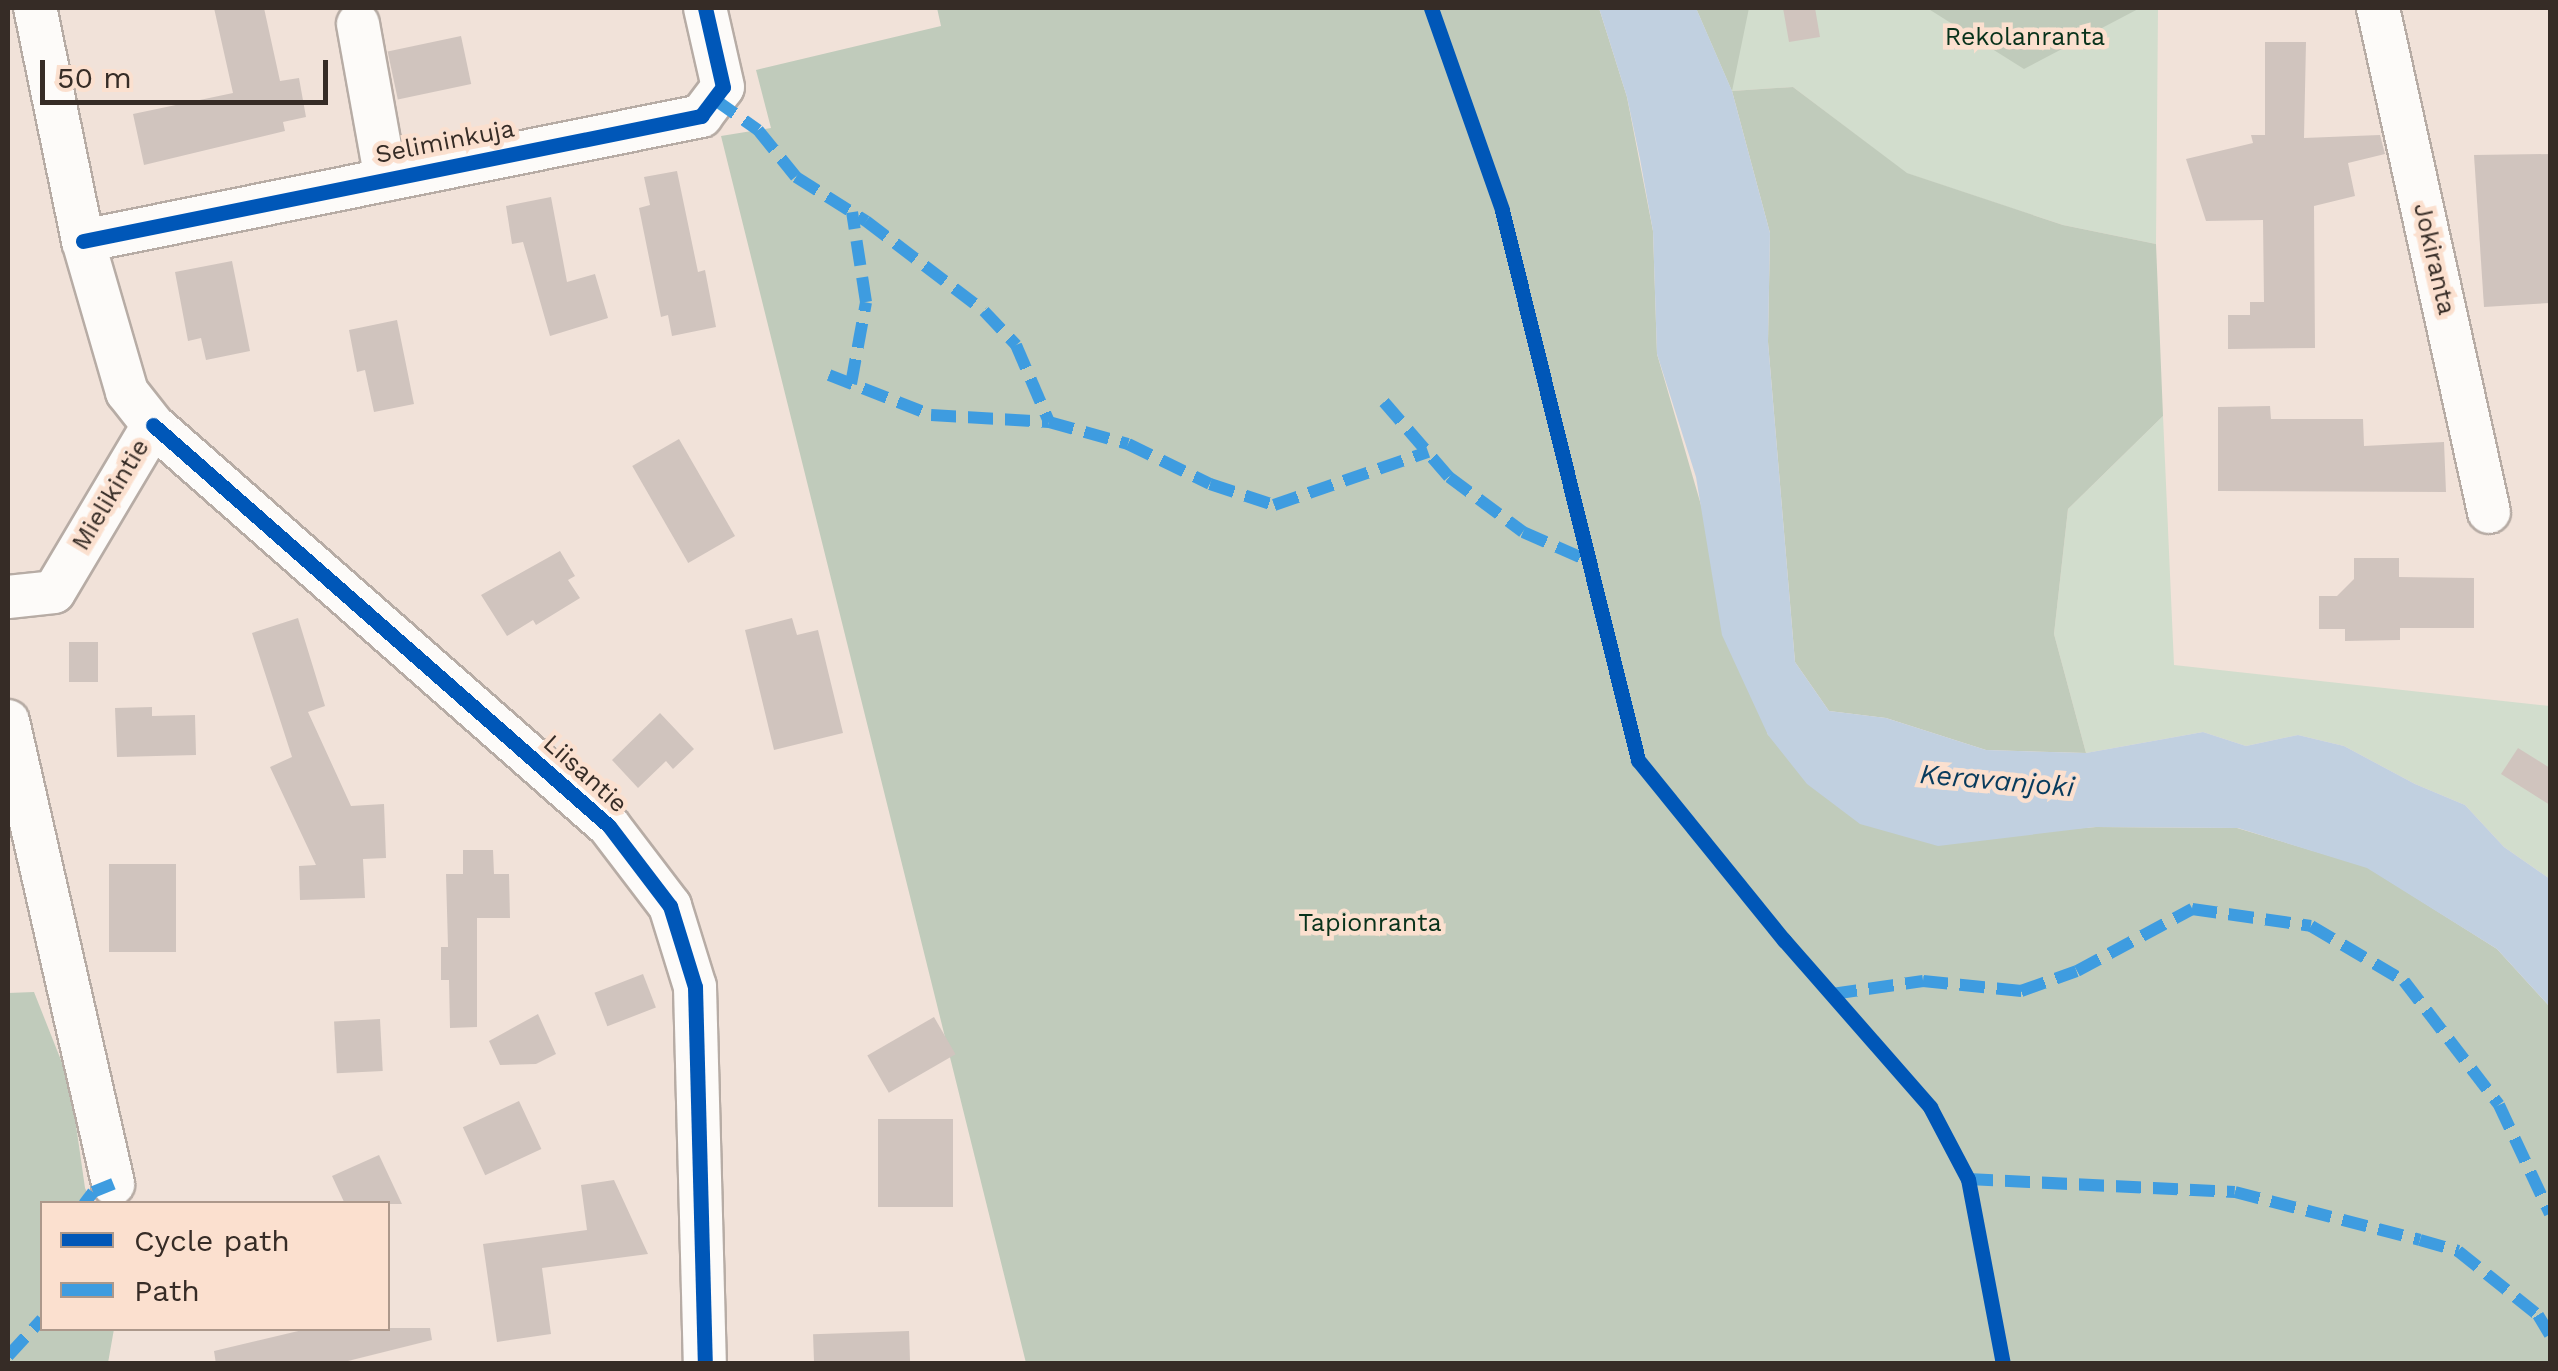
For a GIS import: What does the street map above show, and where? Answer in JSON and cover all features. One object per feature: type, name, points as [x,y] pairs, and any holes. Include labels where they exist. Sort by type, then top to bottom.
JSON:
[{"type":"street","name":"Mielikintie","points":[[8,597],[54,592],[153,425],[127,392],[84,241],[35,8]]},
{"type":"street","name":"Seliminkuja","points":[[84,241],[701,116],[723,87],[705,8]]},
{"type":"street","name":"Jokiranta","points":[[2378,8],[2489,512]]},
{"type":"street","points":[[358,24],[386,180]]},
{"type":"street","name":"Liisantie","points":[[153,425],[609,826],[670,906],[695,987],[706,1364]]},
{"type":"street","points":[[8,721],[113,1184]]},
{"type":"green space","name":"Tapionranta","points":[[937,8],[1599,8],[1627,97],[1653,231],[1657,354],[1768,735],[2019,833],[2096,827],[2237,828],[2367,867],[2497,949],[2550,1007],[2550,1363],[1026,1363],[721,136],[771,128],[756,70],[941,26]]},
{"type":"green space","points":[[1696,8],[2158,8],[2156,244],[2063,225],[1906,173],[1793,87],[1732,91]]},
{"type":"green space","points":[[1696,8],[1749,8],[1732,91]]},
{"type":"green space","name":"Rekolanranta","points":[[1927,8],[2140,8],[2024,69]]},
{"type":"green space","points":[[1793,87],[1907,173],[2063,225],[2156,244],[2163,416],[2068,509],[2054,634],[2086,753],[1986,750],[1886,718],[1829,711],[1795,662],[1768,342],[1770,233],[1732,91]]},
{"type":"green space","points":[[2163,416],[2174,665],[2550,706],[2550,879],[2504,847],[2465,805],[2415,784],[2344,746],[2298,735],[2246,746],[2203,732],[2086,753],[2054,634],[2068,509]]},
{"type":"green space","points":[[34,992],[70,1083],[85,1188],[91,1201],[40,1201],[40,1331],[114,1331],[108,1363],[8,1361],[8,993]]},
{"type":"water","name":"Keravanjoki","points":[[1599,8],[1696,8],[1732,91],[1770,233],[1768,342],[1795,662],[1829,711],[1886,718],[1986,750],[2086,753],[2203,732],[2246,746],[2298,735],[2344,746],[2415,784],[2465,805],[2504,847],[2550,879],[2550,1007],[2497,949],[2367,868],[2238,828],[2095,827],[1938,846],[1860,824],[1807,784],[1768,735],[1722,635],[1696,477],[1657,354],[1653,231],[1640,159],[1627,97]]},
{"type":"building","points":[[214,8],[264,8],[280,81],[299,78],[306,117],[283,122],[285,131],[144,165],[133,114],[233,93]]},
{"type":"building","points":[[1783,8],[1815,8],[1820,37],[1789,42]]},
{"type":"building","points":[[461,36],[471,84],[398,100],[388,52]]},
{"type":"building","points":[[2265,42],[2306,42],[2304,138],[2380,135],[2385,154],[2348,163],[2355,196],[2314,206],[2315,348],[2228,349],[2228,315],[2250,315],[2250,302],[2264,302],[2263,220],[2206,221],[2186,159],[2253,143],[2251,135],[2265,135]]},
{"type":"building","points":[[2550,154],[2550,303],[2484,307],[2474,155]]},
{"type":"building","points":[[677,171],[698,272],[705,270],[716,327],[672,336],[668,315],[661,317],[639,208],[650,205],[644,177]]},
{"type":"building","points":[[551,197],[567,282],[595,274],[608,318],[550,336],[523,242],[512,244],[506,206]]},
{"type":"building","points":[[232,261],[250,351],[206,360],[201,338],[188,341],[175,272]]},
{"type":"building","points":[[397,320],[414,404],[374,412],[365,370],[357,372],[349,330]]},
{"type":"building","points":[[2270,406],[2271,419],[2363,419],[2364,446],[2444,442],[2446,492],[2218,491],[2218,407]]},
{"type":"building","points":[[679,439],[735,536],[688,563],[632,466]]},
{"type":"building","points":[[560,551],[575,576],[568,580],[580,598],[536,625],[533,620],[507,636],[481,595]]},
{"type":"building","points":[[2354,558],[2399,558],[2399,577],[2474,578],[2474,628],[2400,628],[2400,640],[2345,641],[2345,629],[2319,629],[2319,596],[2337,596],[2354,579]]},
{"type":"building","points":[[298,618],[325,706],[308,712],[351,806],[384,804],[386,858],[363,859],[365,898],[300,900],[299,866],[316,865],[270,767],[292,757],[252,633]]},
{"type":"building","points":[[792,618],[797,635],[818,630],[843,733],[774,750],[745,630]]},
{"type":"building","points":[[69,642],[98,642],[98,682],[69,682]]},
{"type":"building","points":[[152,707],[152,716],[195,715],[196,755],[117,757],[115,708]]},
{"type":"building","points":[[660,713],[694,749],[673,769],[666,761],[638,788],[612,760]]},
{"type":"building","points":[[2518,748],[2550,768],[2550,805],[2501,774]]},
{"type":"building","points":[[463,850],[493,850],[494,874],[509,874],[510,918],[477,918],[477,1027],[450,1028],[449,980],[441,980],[441,947],[448,947],[446,874],[463,874]]},
{"type":"building","points":[[109,864],[176,864],[176,952],[109,952]]},
{"type":"building","points":[[643,974],[656,1008],[607,1026],[594,993]]},
{"type":"building","points":[[538,1014],[556,1054],[536,1064],[500,1065],[489,1041]]},
{"type":"building","points":[[934,1017],[956,1054],[889,1093],[867,1056]]},
{"type":"building","points":[[380,1019],[383,1071],[337,1073],[334,1021]]},
{"type":"building","points":[[519,1101],[541,1149],[485,1175],[463,1127]]},
{"type":"building","points":[[878,1119],[953,1119],[953,1207],[878,1207]]},
{"type":"building","points":[[379,1155],[402,1204],[344,1201],[332,1176]]},
{"type":"building","points":[[614,1180],[648,1254],[542,1268],[551,1334],[497,1342],[483,1244],[587,1230],[581,1185]]},
{"type":"building","points":[[430,1328],[432,1340],[336,1364],[216,1364],[214,1351],[298,1331]]},
{"type":"building","points":[[909,1331],[910,1364],[814,1364],[813,1334]]},
{"type":"marked path","points":[[714,99],[758,130],[796,177],[866,221],[984,311],[1016,345],[1049,422]]},
{"type":"marked path","points":[[851,384],[866,302],[852,212]]},
{"type":"marked path","points":[[829,375],[931,415],[1049,422],[1128,444],[1210,484],[1274,505],[1428,452]]},
{"type":"marked path","points":[[1384,402],[1449,477],[1523,532],[1589,561]]},
{"type":"marked path","points":[[1832,994],[1923,981],[2021,991],[2077,971],[2192,909],[2311,926],[2404,981],[2499,1105],[2550,1214]]},
{"type":"marked path","points":[[1968,1179],[2235,1192],[2420,1240],[2458,1251],[2538,1315],[2550,1335]]},
{"type":"marked path","points":[[86,1201],[93,1192],[113,1184]]},
{"type":"marked path","points":[[8,1356],[40,1321]]},
{"type":"cycle path","points":[[83,241],[701,116],[723,87],[705,8]]},
{"type":"cycle path","points":[[1431,8],[1502,210],[1638,760],[1784,940],[1930,1107],[1968,1179],[2003,1364]]},
{"type":"cycle path","points":[[153,425],[609,826],[670,906],[695,987],[705,1364]]}]
